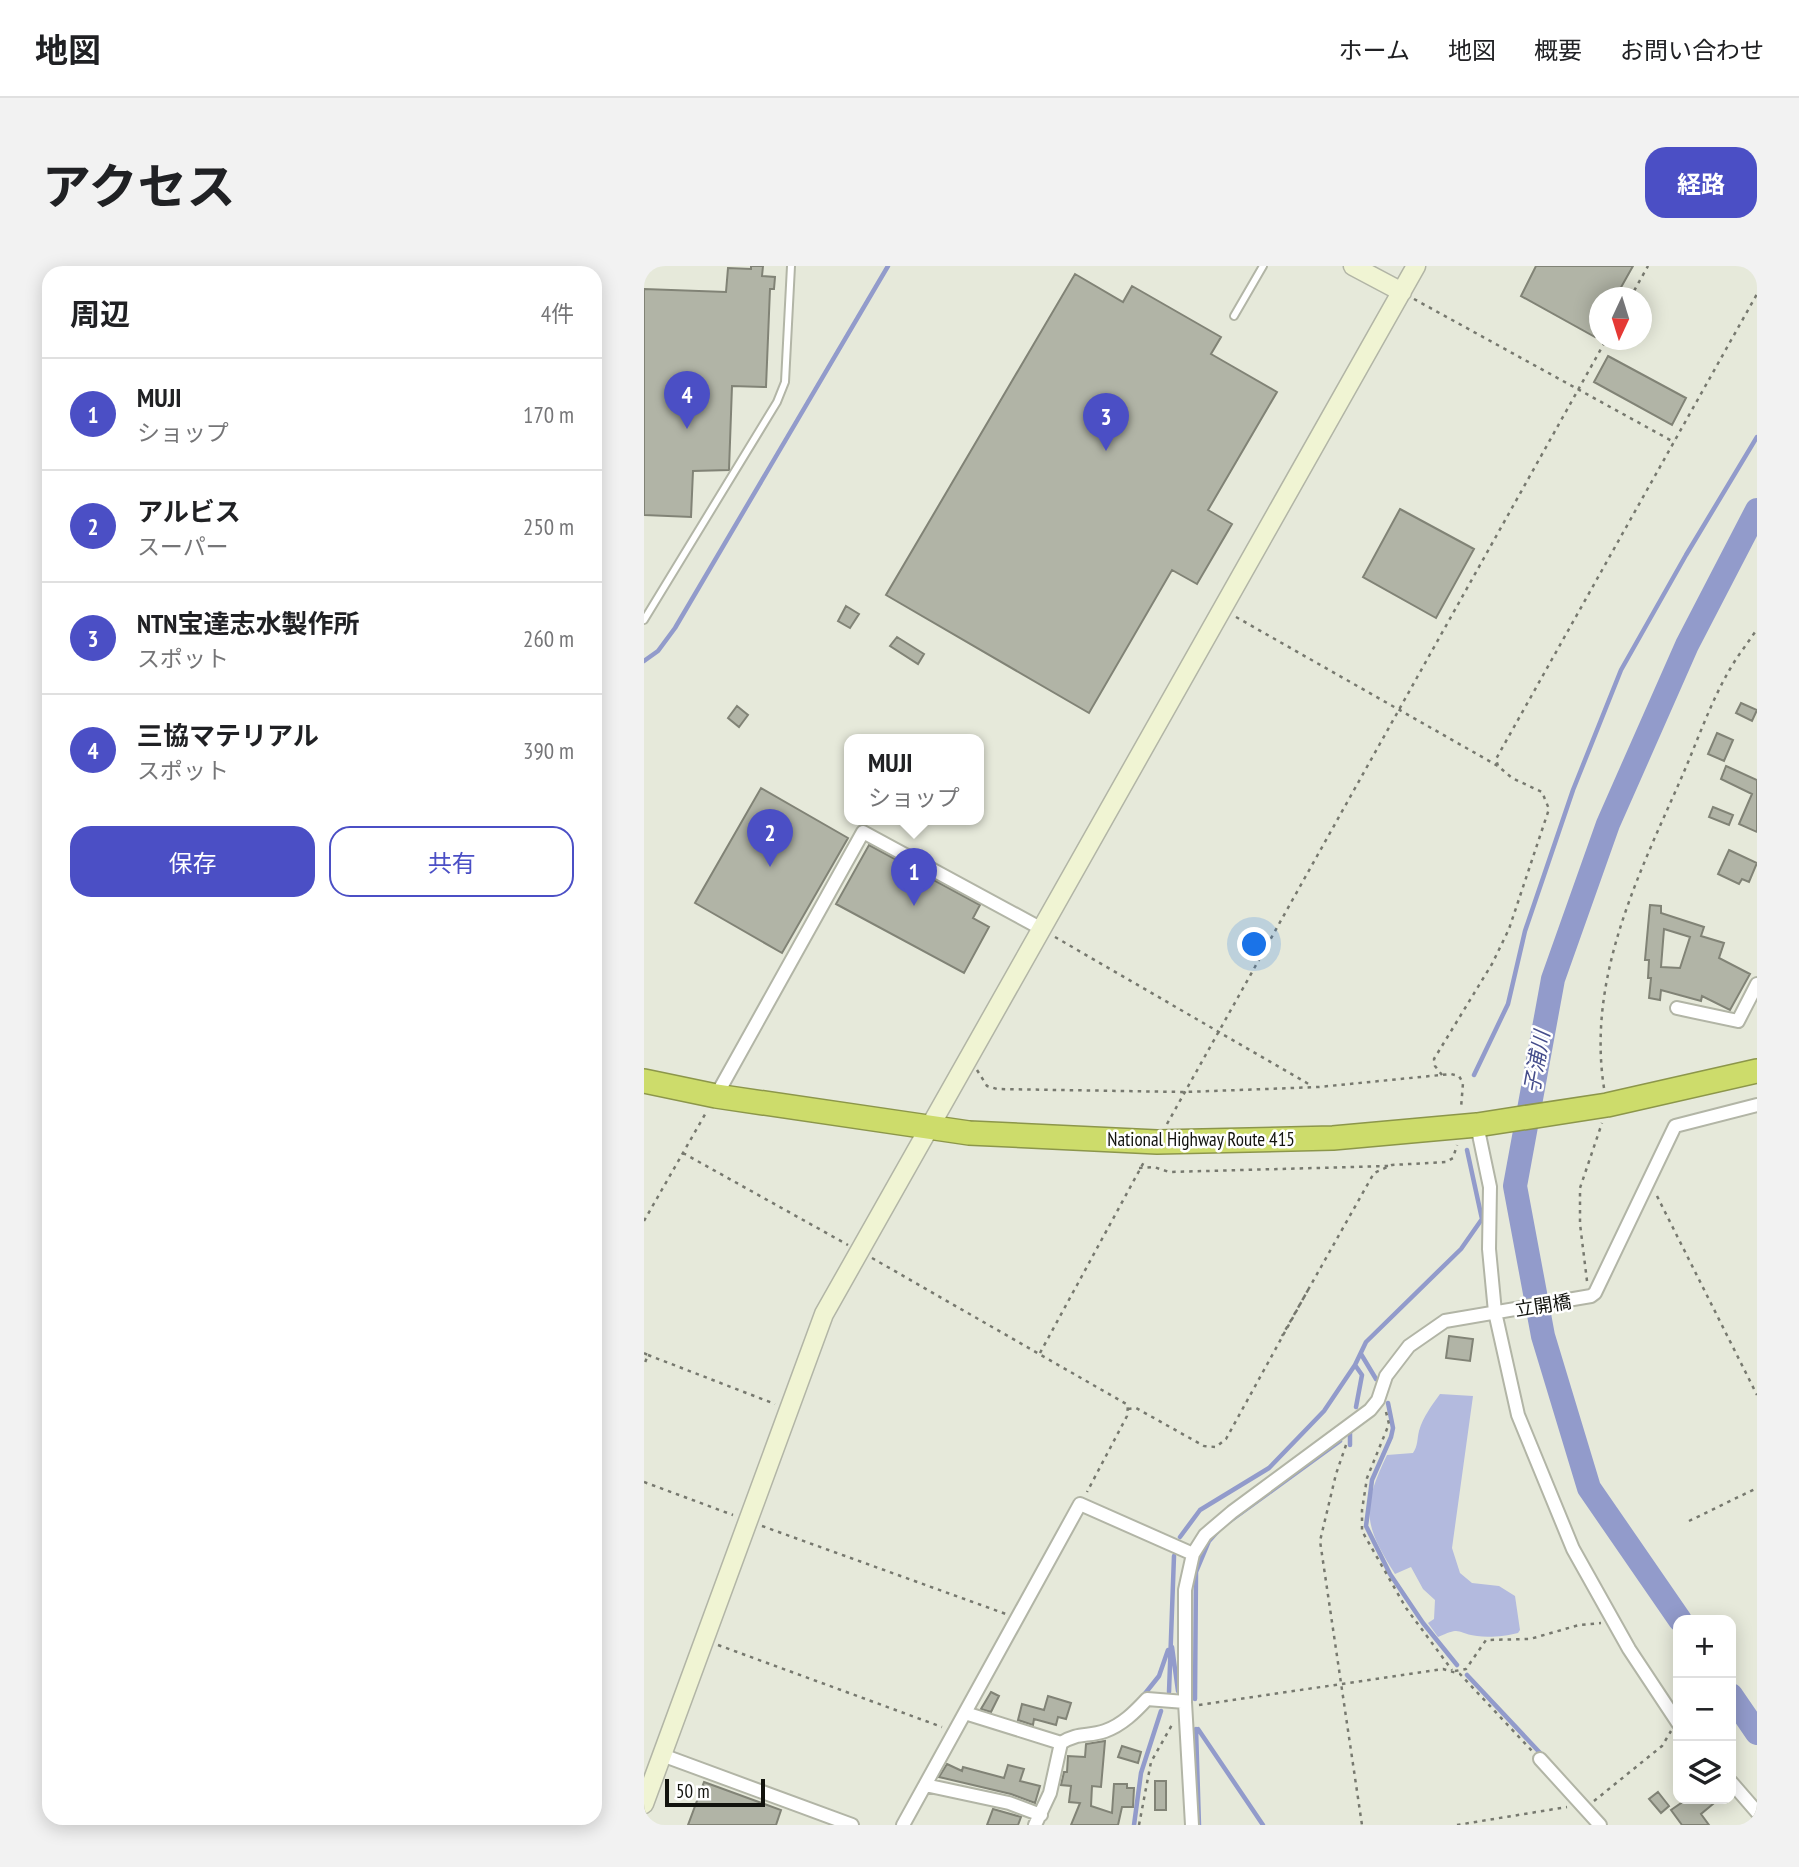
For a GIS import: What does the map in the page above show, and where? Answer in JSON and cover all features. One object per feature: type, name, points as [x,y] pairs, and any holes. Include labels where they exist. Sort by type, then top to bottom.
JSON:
[{"type":"highway","name":"National Highway Route 415","points":[[644,1080],[716,1096],[969,1133],[1157,1142],[1333,1138],[1601,1106],[1757,1071]]},
{"type":"street","points":[[1353,266],[1402,292]]},
{"type":"street","points":[[644,1804],[824,1314],[1416,266]]},
{"type":"street","points":[[716,1096],[863,832],[1042,929]]},
{"type":"street","points":[[1677,1007],[1738,1021],[1757,984]]},
{"type":"street","points":[[1597,1288],[1675,1126],[1757,1105]]},
{"type":"street","points":[[1476,1121],[1490,1186],[1489,1249],[1518,1415],[1573,1549],[1612,1621],[1673,1715]]},
{"type":"street","name":"立開橋","points":[[1378,1400],[1386,1376],[1409,1346],[1445,1321],[1584,1298],[1591,1296],[1597,1288]]},
{"type":"street","points":[[1192,1825],[1182,1708],[1185,1590],[1194,1554],[1205,1535],[1232,1512],[1370,1410],[1378,1400]]},
{"type":"street","points":[[903,1825],[1080,1504],[1194,1554]]},
{"type":"street","points":[[925,1785],[1009,1803],[1038,1820],[1050,1793],[1061,1743],[1073,1735],[1105,1731],[1129,1718],[1147,1699],[1182,1708]]},
{"type":"street","points":[[965,1713],[1061,1743]]},
{"type":"street","points":[[662,1755],[852,1825]]},
{"type":"street","points":[[1540,1759],[1600,1825]]},
{"type":"street","points":[[1736,1788],[1757,1812]]},
{"type":"lane","points":[[644,620],[777,402],[785,382],[791,266]]},
{"type":"lane","points":[[1234,316],[1263,266]]},
{"type":"path","points":[[1636,287],[1648,266]]},
{"type":"path","points":[[1402,292],[1672,442],[1676,439]]},
{"type":"path","points":[[1498,766],[1496,760],[1757,294]]},
{"type":"path","points":[[1157,1142],[1601,350]]},
{"type":"path","points":[[1221,609],[1498,766],[1512,778],[1542,792],[1549,809],[1509,929],[1492,964],[1434,1059],[1441,1075]]},
{"type":"path","points":[[1597,1288],[1588,1285],[1585,1276],[1580,1188],[1602,1123],[1603,998],[1618,931],[1669,806],[1730,670],[1757,629]]},
{"type":"path","points":[[1042,929],[1308,1085],[1319,1087]]},
{"type":"path","points":[[966,1064],[979,1071],[987,1086],[997,1089],[1185,1092],[1319,1087],[1441,1075],[1459,1076],[1476,1121]]},
{"type":"path","points":[[644,1221],[716,1096]]},
{"type":"path","points":[[1040,1353],[1139,1168],[1154,1167],[1170,1172],[1446,1162],[1453,1158],[1457,1145]]},
{"type":"path","points":[[683,1153],[1128,1405],[1127,1416],[1080,1504]]},
{"type":"path","points":[[1282,1336],[1374,1172],[1389,1166]]},
{"type":"path","points":[[1649,1181],[1757,1395]]},
{"type":"path","points":[[1128,1409],[1136,1408],[1204,1446],[1216,1447],[1226,1439],[1308,1290]]},
{"type":"path","points":[[644,1364],[646,1354],[788,1409]]},
{"type":"path","points":[[1378,1400],[1384,1405],[1390,1424],[1367,1478],[1362,1531],[1406,1608],[1454,1671]]},
{"type":"path","points":[[1340,1433],[1347,1443],[1336,1474],[1320,1541],[1362,1825]]},
{"type":"path","points":[[644,1482],[1017,1618]]},
{"type":"path","points":[[1689,1521],[1757,1488]]},
{"type":"path","points":[[1454,1671],[1466,1669],[1486,1640],[1530,1639],[1579,1625],[1612,1621]]},
{"type":"path","points":[[704,1640],[955,1732]]},
{"type":"path","points":[[1139,1825],[1151,1762],[1182,1708],[1443,1669],[1461,1674],[1540,1759]]},
{"type":"shaded area","points":[[1440,1394],[1473,1396],[1452,1548],[1460,1573],[1472,1583],[1499,1586],[1515,1596],[1520,1630],[1518,1633],[1487,1637],[1455,1631],[1438,1637],[1428,1623],[1434,1619],[1435,1600],[1423,1589],[1411,1567],[1395,1574],[1372,1529],[1370,1503],[1387,1455],[1413,1453],[1423,1421]]},
{"type":"building","points":[[751,266],[763,266],[762,276],[775,277],[774,289],[770,289],[766,387],[732,386],[729,470],[693,471],[691,517],[644,515],[644,289],[726,292],[728,268],[751,269]]},
{"type":"building","points":[[1536,266],[1633,266],[1621,287],[1589,287],[1589,334],[1521,296]]},
{"type":"building","points":[[1075,274],[1123,302],[1132,286],[1221,337],[1211,354],[1277,392],[1208,510],[1232,524],[1197,584],[1172,570],[1089,713],[886,595]]},
{"type":"building","points":[[1608,356],[1686,398],[1672,425],[1594,382]]},
{"type":"building","points":[[1400,509],[1474,549],[1436,618],[1363,577]]},
{"type":"building","points":[[846,606],[859,614],[850,628],[838,621]]},
{"type":"building","points":[[897,637],[924,654],[918,664],[890,646]]},
{"type":"building","points":[[1741,703],[1757,710],[1752,721],[1736,713]]},
{"type":"building","points":[[737,706],[748,715],[739,727],[728,718]]},
{"type":"building","points":[[1717,733],[1733,740],[1724,761],[1708,754]]},
{"type":"building","points":[[1726,766],[1757,780],[1757,832],[1739,824],[1752,794],[1721,779]]},
{"type":"building","points":[[761,788],[848,838],[782,953],[695,903]]},
{"type":"building","points":[[1713,807],[1733,815],[1729,825],[1709,817]]},
{"type":"building","points":[[869,845],[980,905],[973,918],[989,927],[964,973],[836,904]]},
{"type":"building","points":[[1729,850],[1757,863],[1749,882],[1742,879],[1739,884],[1718,874]]},
{"type":"building","points":[[1650,905],[1661,906],[1661,913],[1704,927],[1701,936],[1724,943],[1719,958],[1750,974],[1730,1010],[1702,996],[1701,1001],[1661,990],[1660,1000],[1649,998],[1651,978],[1648,978],[1649,960],[1645,960]],"holes":[[[1664,929],[1690,937],[1680,968],[1661,967]]]},
{"type":"building","points":[[1449,1336],[1473,1339],[1470,1361],[1446,1358]]},
{"type":"building","points":[[991,1692],[999,1696],[991,1712],[981,1709]]},
{"type":"building","points":[[1048,1696],[1071,1703],[1066,1719],[1058,1717],[1056,1725],[1034,1719],[1033,1725],[1018,1720],[1022,1704],[1044,1710]]},
{"type":"building","points":[[1105,1741],[1101,1787],[1092,1786],[1091,1806],[1112,1813],[1114,1784],[1127,1784],[1127,1788],[1134,1788],[1133,1807],[1122,1807],[1118,1825],[1071,1825],[1080,1803],[1069,1802],[1071,1786],[1061,1785],[1064,1772],[1067,1772],[1068,1756],[1085,1757],[1086,1744]]},
{"type":"building","points":[[1122,1746],[1141,1752],[1138,1763],[1118,1757]]},
{"type":"building","points":[[947,1764],[962,1771],[963,1767],[1004,1778],[1008,1765],[1024,1769],[1020,1781],[1040,1786],[1035,1803],[1011,1794],[939,1777]]},
{"type":"building","points":[[1155,1781],[1166,1781],[1166,1810],[1155,1810]]},
{"type":"building","points":[[704,1782],[781,1810],[776,1825],[688,1825]]},
{"type":"building","points":[[1658,1792],[1669,1806],[1661,1813],[1649,1799]]},
{"type":"building","points":[[1680,1804],[1713,1804],[1701,1814],[1709,1825],[1682,1825],[1671,1810]]},
{"type":"building","points":[[993,1809],[1021,1817],[1018,1825],[987,1825]]},
{"type":"waterway","points":[[644,661],[658,651],[675,628],[888,266]]},
{"type":"waterway","points":[[1474,1075],[1508,1004],[1525,931],[1573,790],[1621,670],[1757,437]]},
{"type":"waterway","name":"子浦川","points":[[1677,1615],[1589,1488],[1543,1336],[1515,1186],[1553,979],[1608,824],[1687,645],[1757,510]]},
{"type":"waterway","points":[[1180,1537],[1200,1510],[1269,1468],[1324,1411],[1355,1365],[1366,1342],[1461,1249],[1482,1219],[1467,1150]]},
{"type":"waterway","points":[[1361,1354],[1376,1379]]},
{"type":"waterway","points":[[1355,1365],[1362,1375],[1356,1407]]},
{"type":"waterway","points":[[1388,1403],[1393,1428],[1372,1480],[1366,1526],[1390,1574],[1423,1623],[1457,1665]]},
{"type":"waterway","points":[[1350,1432],[1350,1445]]},
{"type":"waterway","points":[[1230,1521],[1340,1441]]},
{"type":"waterway","points":[[1195,1699],[1196,1572],[1209,1541],[1218,1531]]},
{"type":"waterway","points":[[1169,1692],[1174,1556]]},
{"type":"waterway","points":[[1172,1647],[1178,1691]]},
{"type":"waterway","points":[[1143,1696],[1159,1676],[1168,1650]]},
{"type":"waterway","points":[[1467,1675],[1543,1756]]},
{"type":"waterway","name":"子浦川","points":[[1736,1702],[1757,1733]]},
{"type":"waterway","points":[[1134,1825],[1141,1773],[1161,1711]]},
{"type":"waterway","points":[[1196,1729],[1199,1825]]},
{"type":"waterway","points":[[1198,1729],[1263,1825]]},
{"type":"place","name":"三協マテリアル","points":[[687,429]]},
{"type":"place","name":"NTN宝達志水製作所","points":[[1106,451]]},
{"type":"place","name":"アルビス","points":[[770,867]]},
{"type":"place","name":"MUJI","points":[[914,906]]}]
